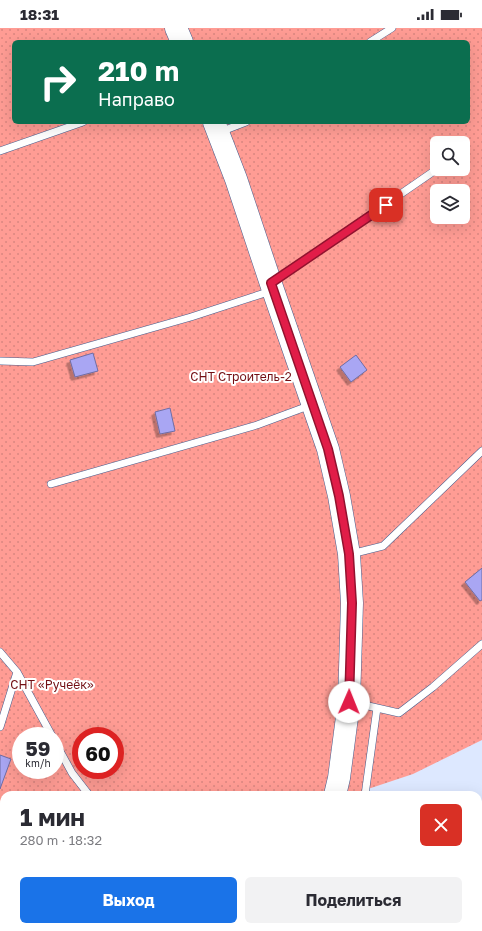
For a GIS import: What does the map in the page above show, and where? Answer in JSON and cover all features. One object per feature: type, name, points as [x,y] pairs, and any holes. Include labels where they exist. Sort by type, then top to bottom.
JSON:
[{"type":"main road","points":[[176,28],[181,40]]},
{"type":"main road","points":[[216,127],[236,179],[313,404],[328,449],[339,496],[349,554],[352,603],[349,702],[337,791]]},
{"type":"lane","points":[[373,40],[392,28]]},
{"type":"lane","points":[[0,151],[77,124]]},
{"type":"lane","points":[[216,127],[234,124]]},
{"type":"lane","points":[[0,361],[33,362],[191,317],[272,287],[430,174]]},
{"type":"lane","points":[[51,484],[257,425],[313,404]]},
{"type":"lane","points":[[349,554],[383,546],[482,451]]},
{"type":"lane","points":[[349,702],[398,713],[433,687],[482,644]]},
{"type":"lane","points":[[0,652],[17,672],[47,727]]},
{"type":"lane","points":[[0,727],[17,672]]},
{"type":"lane","points":[[366,791],[377,708]]},
{"type":"lane","points":[[64,758],[72,773],[86,791]]},
{"type":"green space","name":"СНТ Строитель-2","points":[[0,28],[482,28],[482,740],[413,774],[362,791],[0,791]]},
{"type":"building","points":[[93,353],[98,371],[75,377],[70,360]]},
{"type":"building","points":[[356,355],[367,370],[351,382],[340,367]]},
{"type":"building","points":[[170,408],[175,431],[160,434],[155,412]]},
{"type":"building","points":[[482,568],[482,600],[480,601],[465,582]]},
{"type":"building","points":[[0,755],[11,759],[0,789]]},
{"type":"route","points":[[349,702],[352,603],[349,554],[339,496],[328,449],[271,283],[386,205]]},
{"type":"park label","name":"СНТ «Ручеёк»","points":[[52,684]]}]
